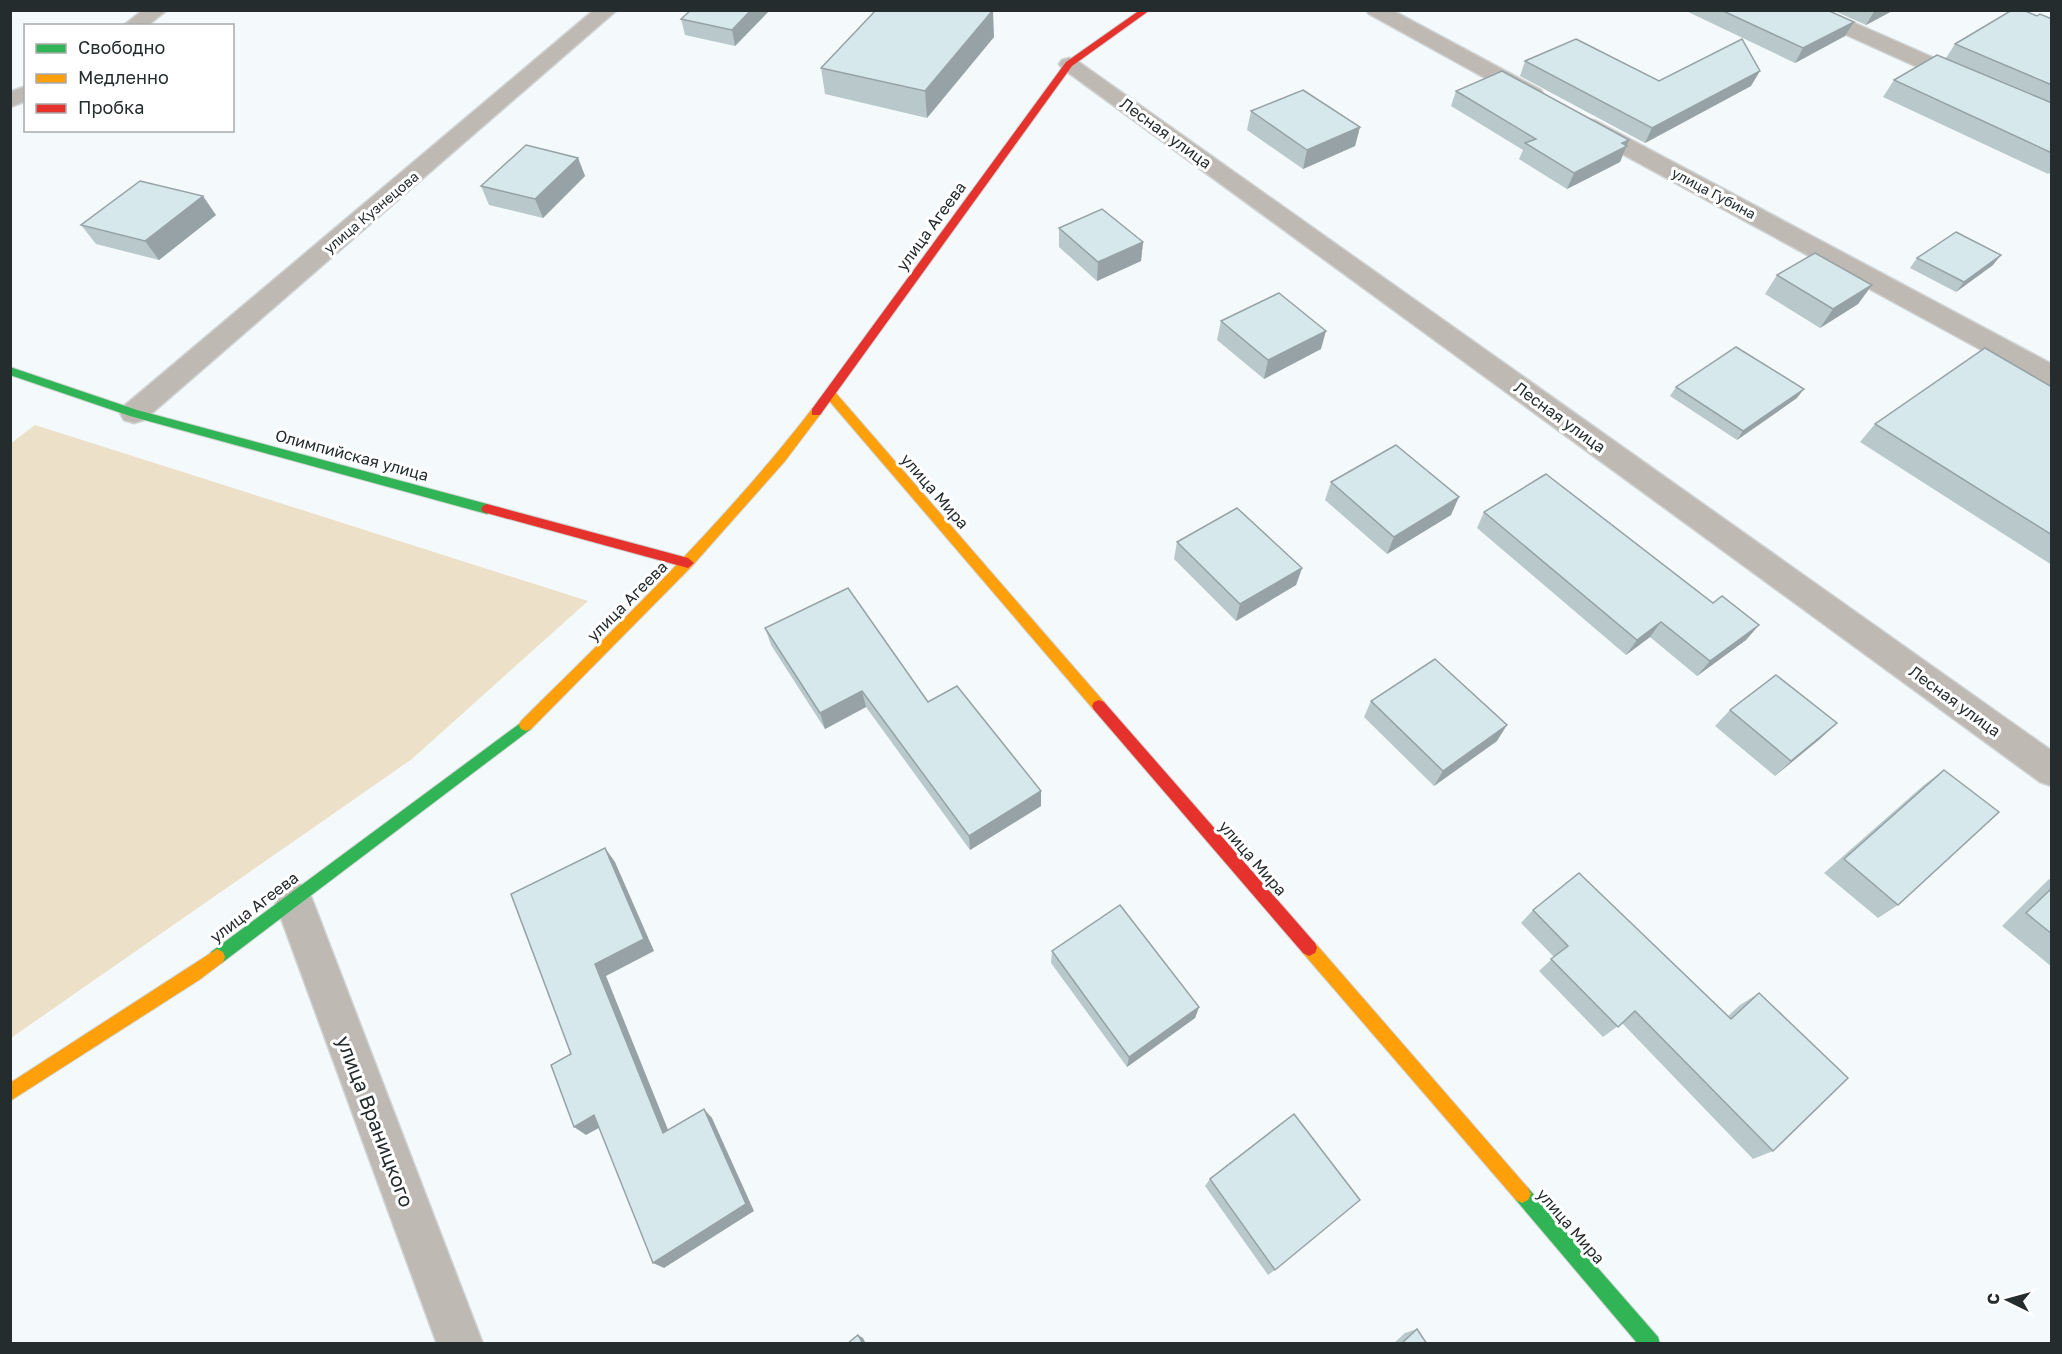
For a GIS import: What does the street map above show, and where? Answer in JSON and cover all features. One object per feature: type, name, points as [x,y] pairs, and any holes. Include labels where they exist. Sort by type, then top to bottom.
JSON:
[{"type":"street","points":[[136,24],[157,10]]},
{"type":"street","name":"улица Кузнецова","points":[[134,413],[607,10]]},
{"type":"street","name":"улица Агеева","points":[[10,1093],[192,975],[532,721],[688,563],[781,458],[1069,64],[1146,10]]},
{"type":"street","points":[[1376,10],[1552,106]]},
{"type":"street","points":[[1807,10],[1988,90]]},
{"type":"street","name":"Лесная улица","points":[[1069,64],[2052,771]]},
{"type":"street","points":[[10,101],[24,93]]},
{"type":"street","name":"улица Губина","points":[[1573,117],[2052,376]]},
{"type":"street","name":"Олимпийская улица","points":[[10,370],[134,413],[688,563]]},
{"type":"street","name":"улица Мира","points":[[830,394],[1651,1344]]},
{"type":"street","name":"улица Враницкого","points":[[293,899],[460,1344]]},
{"type":"shaded area","points":[[35,425],[588,601],[412,759],[11,1038],[10,444]]},
{"type":"building","points":[[691,10],[751,10],[732,30],[681,19]]},
{"type":"building","points":[[876,10],[993,10],[925,91],[821,68]]},
{"type":"building","points":[[1721,10],[1827,10],[1854,22],[1803,48]]},
{"type":"building","points":[[2012,10],[2023,10],[2052,19],[2052,85],[1955,44]]},
{"type":"building","points":[[1576,39],[1659,81],[1742,39],[1760,71],[1652,128],[1525,61]]},
{"type":"building","points":[[1937,55],[2052,103],[2052,153],[1894,80]]},
{"type":"building","points":[[1502,71],[1629,140],[1622,143],[1627,146],[1574,173],[1525,143],[1536,139],[1456,91]]},
{"type":"building","points":[[1303,90],[1360,127],[1307,150],[1251,111]]},
{"type":"building","points":[[526,145],[578,158],[535,199],[481,186]]},
{"type":"building","points":[[140,181],[203,196],[145,241],[81,225]]},
{"type":"building","points":[[1102,209],[1143,242],[1098,262],[1059,228]]},
{"type":"building","points":[[1956,232],[2001,255],[1964,282],[1917,258]]},
{"type":"building","points":[[1815,253],[1872,285],[1833,309],[1777,275]]},
{"type":"building","points":[[1279,293],[1326,331],[1268,360],[1221,321]]},
{"type":"building","points":[[1736,347],[1804,389],[1743,431],[1676,387]]},
{"type":"building","points":[[1985,348],[2052,387],[2052,535],[1875,424]]},
{"type":"building","points":[[1396,445],[1459,497],[1394,537],[1331,482]]},
{"type":"building","points":[[1546,474],[1713,603],[1722,596],[1759,625],[1710,661],[1661,622],[1637,640],[1484,512]]},
{"type":"building","points":[[1237,508],[1302,568],[1240,604],[1177,542]]},
{"type":"building","points":[[848,588],[928,702],[957,686],[1041,791],[969,836],[862,691],[820,713],[765,628]]},
{"type":"building","points":[[1435,659],[1507,725],[1443,771],[1371,701]]},
{"type":"building","points":[[1776,675],[1837,723],[1791,761],[1730,710]]},
{"type":"building","points":[[1944,770],[1999,812],[1898,905],[1844,859]]},
{"type":"building","points":[[605,848],[644,939],[595,964],[663,1133],[704,1109],[746,1204],[653,1263],[594,1115],[574,1127],[551,1065],[571,1054],[511,894]]},
{"type":"building","points":[[1579,873],[1731,1019],[1759,993],[1848,1078],[1773,1151],[1635,1011],[1618,1027],[1551,959],[1568,946],[1533,910]]},
{"type":"building","points":[[2052,888],[2052,934],[2026,913]]},
{"type":"building","points":[[1120,905],[1199,1007],[1129,1057],[1052,951]]},
{"type":"building","points":[[1294,1114],[1360,1200],[1275,1270],[1210,1179]]},
{"type":"building","points":[[1417,1329],[1427,1344],[1401,1344]]},
{"type":"building","points":[[858,1335],[863,1344],[847,1344]]},
{"type":"traffic: fast","points":[[10,371],[134,413],[487,509]]},
{"type":"traffic: fast","points":[[217,957],[526,725]]},
{"type":"traffic: fast","points":[[1522,1194],[1651,1344]]},
{"type":"traffic: slow","points":[[830,394],[1099,706]]},
{"type":"traffic: slow","points":[[526,725],[688,563],[781,458],[816,412]]},
{"type":"traffic: slow","points":[[1309,948],[1522,1194]]},
{"type":"traffic: slow","points":[[10,1093],[193,975],[217,957]]},
{"type":"traffic: jam","points":[[816,412],[1069,64],[1146,10]]},
{"type":"traffic: jam","points":[[487,509],[688,563]]},
{"type":"traffic: jam","points":[[1099,706],[1309,948]]}]
